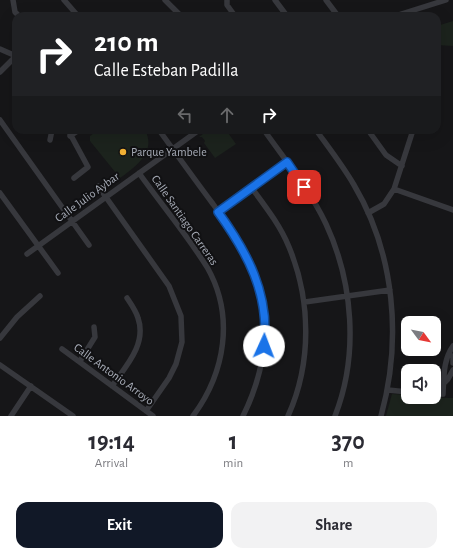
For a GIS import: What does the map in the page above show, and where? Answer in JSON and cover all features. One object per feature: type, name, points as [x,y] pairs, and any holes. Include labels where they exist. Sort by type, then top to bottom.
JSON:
[{"type":"street","points":[[13,0],[14,12]]},
{"type":"street","points":[[64,0],[74,12]]},
{"type":"street","points":[[226,0],[233,12]]},
{"type":"street","points":[[275,0],[283,12]]},
{"type":"street","points":[[326,0],[335,12]]},
{"type":"street","points":[[408,12],[446,0]]},
{"type":"street","points":[[169,1],[178,12]]},
{"type":"street","points":[[0,49],[12,54]]},
{"type":"street","points":[[0,72],[12,60]]},
{"type":"street","points":[[0,120],[89,245]]},
{"type":"street","points":[[50,140],[51,134]]},
{"type":"street","points":[[73,134],[70,136],[88,167],[74,178]]},
{"type":"street","points":[[162,134],[239,241],[253,270],[263,306],[265,335],[261,367],[252,397],[243,416]]},
{"type":"street","name":"Calle Julio Aybar","points":[[27,254],[194,134]]},
{"type":"street","points":[[267,134],[313,199],[326,224],[340,261],[347,296],[350,332],[347,371],[335,416]]},
{"type":"street","points":[[319,134],[354,185],[368,213],[382,251],[390,290],[393,329],[388,390],[381,416]]},
{"type":"street","points":[[371,134],[386,155],[402,166]]},
{"type":"street","points":[[368,213],[384,204],[394,189],[412,134]]},
{"type":"street","points":[[218,212],[287,162]]},
{"type":"street","name":"Calle Santiago Carreras","points":[[139,173],[207,268],[216,288],[222,314],[223,346],[216,377],[203,402],[193,416]]},
{"type":"street","points":[[98,186],[169,286],[181,316],[182,342],[176,364],[169,378],[146,411]]},
{"type":"street","points":[[252,187],[275,220],[289,246],[299,276],[305,302],[306,353],[296,399],[288,416]]},
{"type":"street","points":[[394,189],[453,210]]},
{"type":"street","points":[[0,193],[58,273]]},
{"type":"street","points":[[305,302],[390,290]]},
{"type":"street","points":[[0,338],[17,317],[40,296]]},
{"type":"street","points":[[112,386],[134,354],[140,339],[138,318],[127,298]]},
{"type":"street","points":[[80,361],[95,338],[94,327]]},
{"type":"street","points":[[441,394],[443,394],[445,363],[453,346]]},
{"type":"street","name":"Calle Antonio Arroyo","points":[[62,349],[153,416]]},
{"type":"street","points":[[453,356],[453,363]]},
{"type":"street","points":[[0,365],[73,416]]},
{"type":"street","points":[[444,383],[453,370]]},
{"type":"street","points":[[10,416],[32,386]]},
{"type":"street","points":[[388,390],[401,391]]},
{"type":"shaded area","points":[[453,21],[453,46],[441,45],[441,25]]},
{"type":"shaded area","name":"Parque Yambele","points":[[93,134],[146,134],[148,145],[143,158],[138,164],[120,178],[90,141],[90,136]]},
{"type":"shaded area","points":[[203,134],[229,134],[236,144],[215,158],[204,143],[205,141],[202,137],[199,137]]},
{"type":"shaded area","points":[[392,394],[401,395],[401,404],[441,404],[441,398],[453,398],[453,416],[386,416]]},
{"type":"place","name":"Parque Yambele","points":[[123,152]]},
{"type":"route","points":[[264,346],[265,335],[263,306],[253,270],[239,241],[218,212],[287,162],[304,187]]}]
